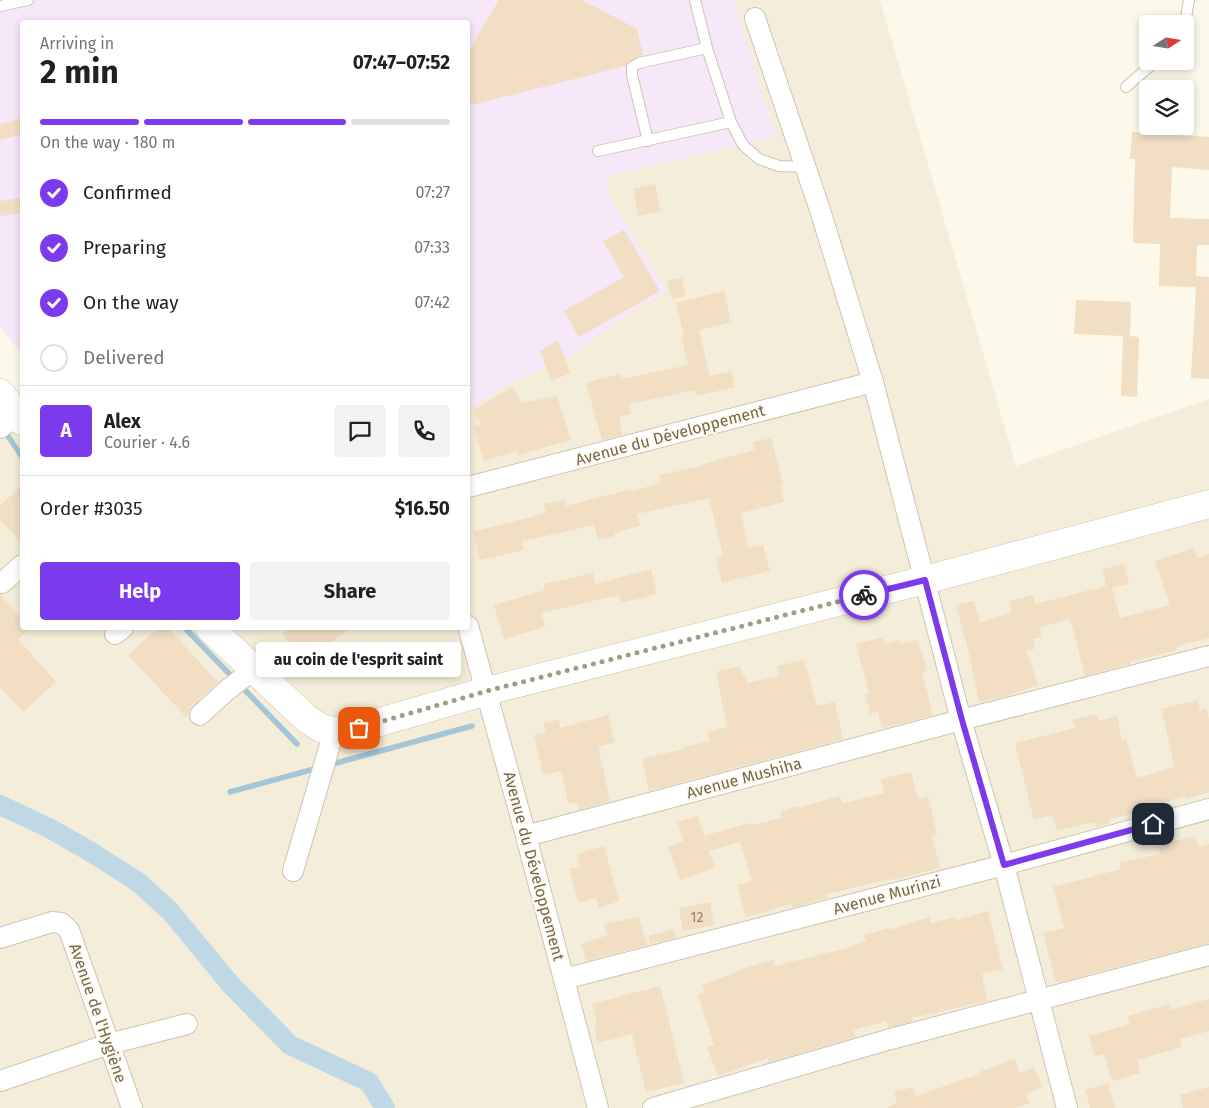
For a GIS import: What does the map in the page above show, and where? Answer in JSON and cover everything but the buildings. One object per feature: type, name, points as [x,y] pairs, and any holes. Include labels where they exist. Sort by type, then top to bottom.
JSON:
[{"type":"street","points":[[755,18],[806,166],[874,382],[962,720],[1004,865],[1067,1108]]},
{"type":"street","name":"Avenue du Développement","points":[[470,486],[874,382]]},
{"type":"street","points":[[0,393],[13,421]]},
{"type":"street","points":[[212,630],[307,719],[321,728],[334,731],[359,728],[487,691],[925,580],[1209,504]]},
{"type":"street","points":[[2,583],[20,567]]},
{"type":"street","name":"Avenue du Développement","points":[[469,630],[598,1108]]},
{"type":"street","name":"Avenue Mushiha","points":[[526,836],[1209,656]]},
{"type":"street","points":[[200,715],[253,670]]},
{"type":"street","points":[[293,871],[334,731]]},
{"type":"street","name":"Avenue Murinzi","points":[[564,979],[1004,865],[1209,809]]},
{"type":"street","name":"Avenue de l'Hygiène","points":[[0,938],[52,922],[61,923],[69,930],[132,1108]]},
{"type":"street","points":[[654,1108],[887,1040],[1209,955]]},
{"type":"street","points":[[0,1080],[109,1044],[188,1024]]},
{"type":"lane","points":[[0,6],[28,0]]},
{"type":"lane","points":[[694,0],[731,122],[743,145],[759,159],[779,166],[806,166]]},
{"type":"lane","points":[[1186,15],[1188,0]]},
{"type":"lane","points":[[648,141],[632,75],[632,67],[639,63],[707,48]]},
{"type":"lane","points":[[1126,87],[1146,70]]},
{"type":"lane","points":[[598,151],[731,122]]},
{"type":"shaded area","points":[[0,0],[733,0],[776,137],[612,175],[605,188],[666,291],[618,321],[571,356],[513,382],[470,409],[470,20],[20,20],[20,352],[0,327]]},
{"type":"shaded area","points":[[733,0],[880,0],[1016,466],[1209,399],[1209,1108],[0,1108],[0,394],[20,421],[20,630],[470,630],[470,407],[604,188],[610,172],[776,137]]},
{"type":"waterway","points":[[4,430],[20,454]]},
{"type":"waterway","points":[[187,630],[297,744]]},
{"type":"waterway","points":[[329,765],[472,726]]},
{"type":"waterway","points":[[230,792],[318,768]]},
{"type":"waterway","points":[[0,805],[49,828],[138,882],[170,911],[231,985],[290,1045],[369,1082],[385,1108]]},
{"type":"way so far","points":[[359,728],[487,691],[864,595]]},
{"type":"place","name":"au coin de l'esprit saint","points":[[359,728]]},
{"type":"route","points":[[864,595],[925,580],[962,720],[1004,865],[1153,824]]}]
